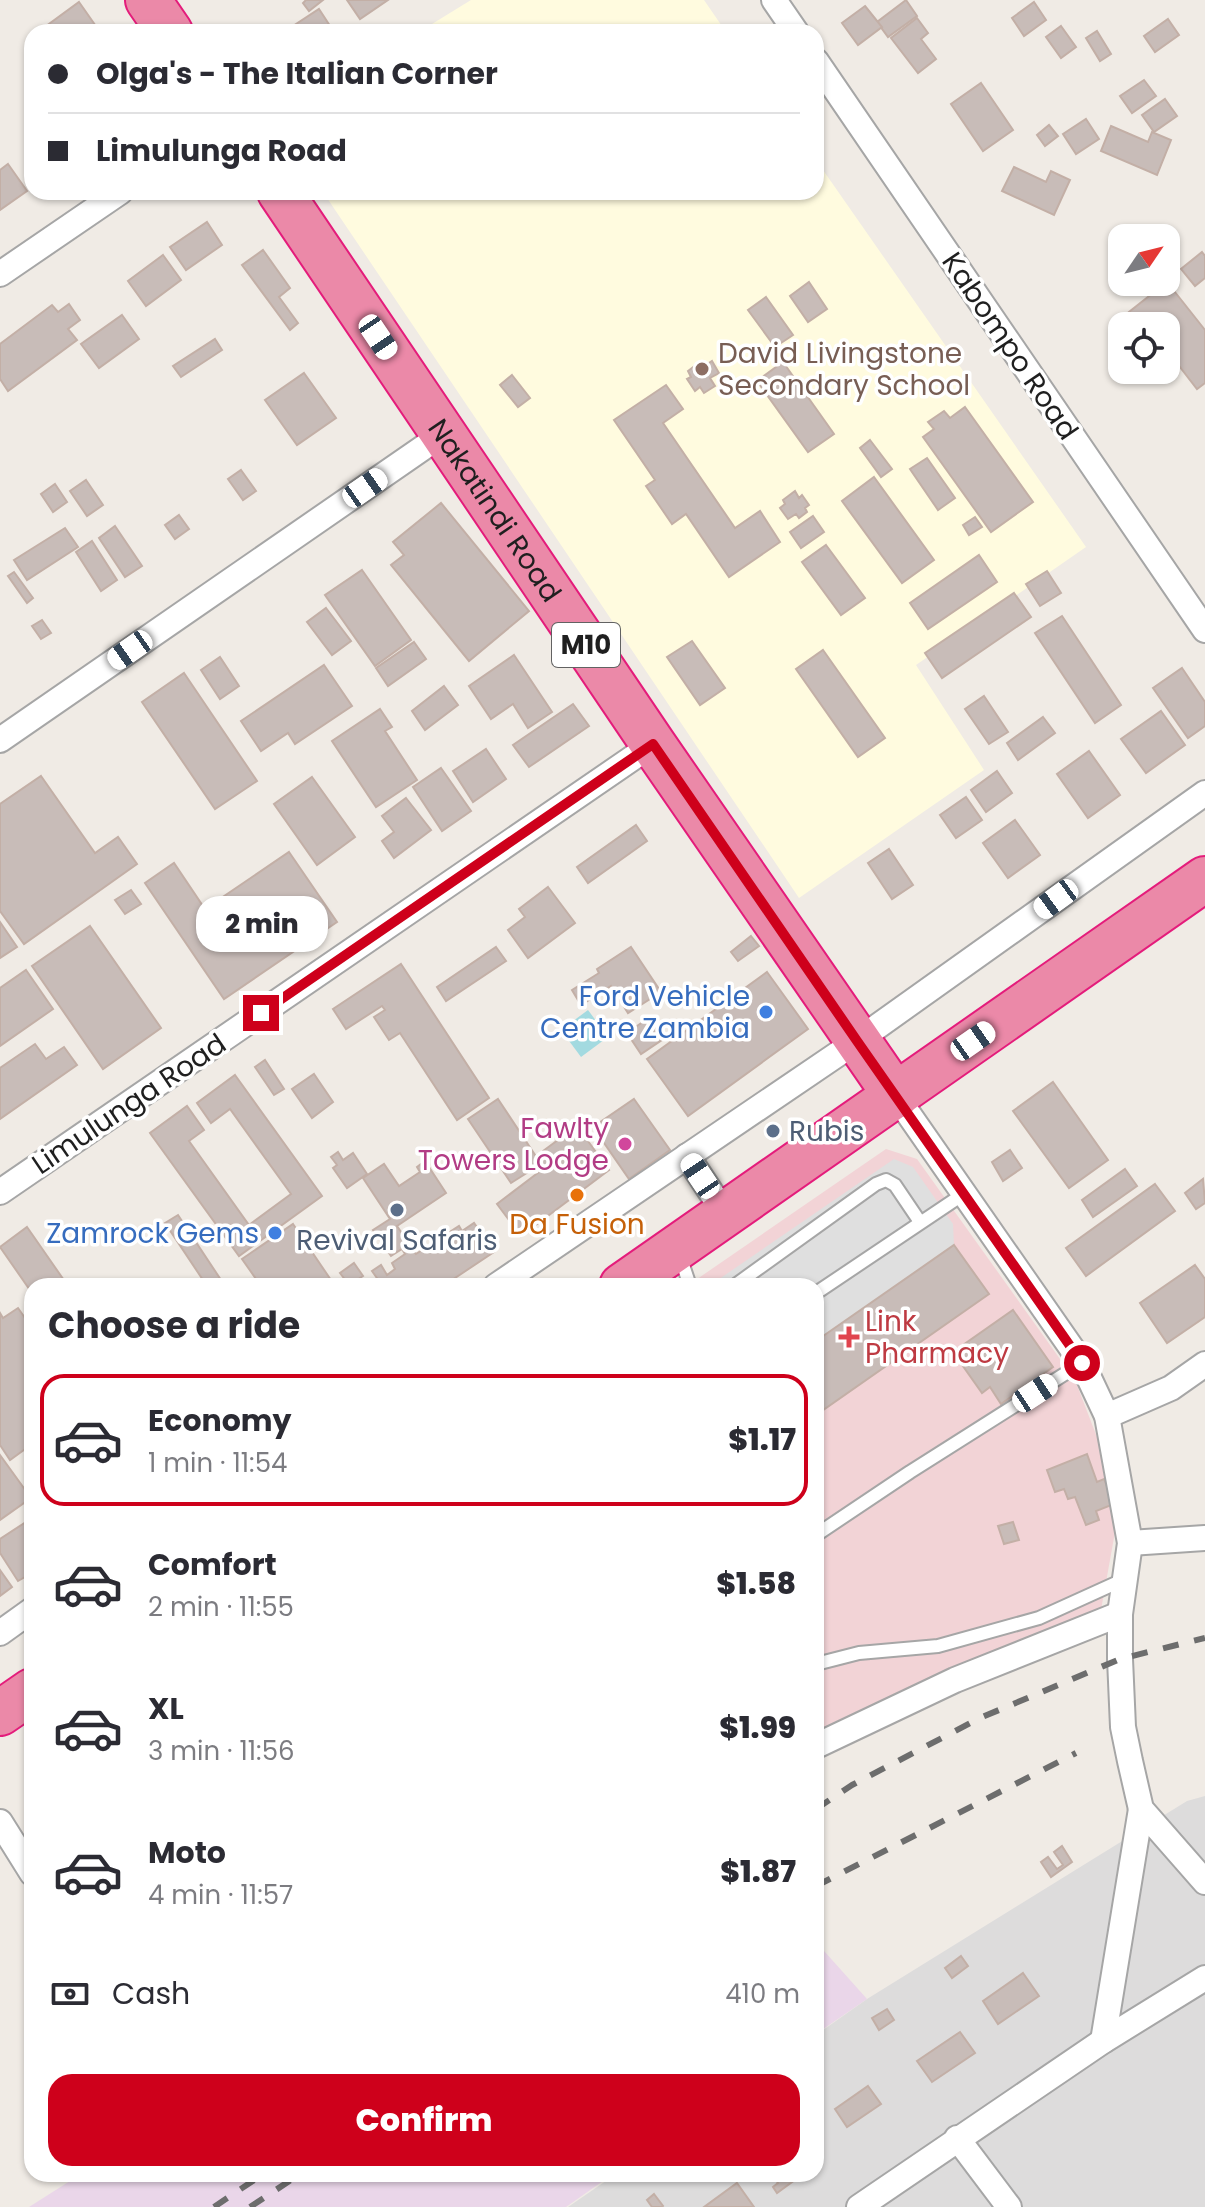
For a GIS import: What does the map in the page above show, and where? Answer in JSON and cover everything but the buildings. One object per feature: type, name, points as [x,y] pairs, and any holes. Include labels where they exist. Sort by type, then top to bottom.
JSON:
[{"type":"highway","points":[[148,0],[164,24]]},
{"type":"highway","name":"Nakatindi Road","points":[[285,200],[653,744],[896,1096]]},
{"type":"highway","points":[[658,1274],[726,1215],[1205,879]]},
{"type":"highway","points":[[0,1713],[24,1696]]},
{"type":"street","points":[[774,0],[790,24]]},
{"type":"street","name":"Kabompo Road","points":[[824,73],[1205,630]]},
{"type":"street","points":[[0,274],[108,200]]},
{"type":"street","points":[[0,740],[443,434]]},
{"type":"street","name":"Limulunga Road","points":[[0,1192],[653,744]]},
{"type":"street","points":[[508,1278],[857,1041],[1205,793]]},
{"type":"street","name":"Nakatindi Road","points":[[896,1096],[1082,1363],[1107,1416],[1130,1543],[1120,1614],[1123,1727],[1141,1809]]},
{"type":"street","points":[[687,1156],[726,1215]]},
{"type":"street","points":[[1107,1416],[1171,1388],[1205,1364]]},
{"type":"street","points":[[1130,1543],[1205,1538]]},
{"type":"street","points":[[824,1742],[955,1680],[1120,1614]]},
{"type":"street","points":[[0,1633],[24,1616]]},
{"type":"street","points":[[1141,1809],[1205,1882]]},
{"type":"street","points":[[1103,2041],[1141,1809]]},
{"type":"street","points":[[0,1822],[24,1860]]},
{"type":"street","points":[[859,2207],[1103,2041],[1205,1978]]},
{"type":"street","points":[[957,2138],[1009,2207]]},
{"type":"lane","points":[[745,1278],[876,1184],[886,1180],[895,1185],[920,1222]]},
{"type":"lane","points":[[824,1288],[965,1193]]},
{"type":"lane","points":[[824,1530],[1082,1363]]},
{"type":"lane","points":[[824,1662],[859,1653],[938,1646],[1039,1618],[1125,1579]]},
{"type":"shaded area","points":[[471,0],[704,0],[720,24],[432,24]]},
{"type":"shaded area","name":"David Livingstone Secondary School","points":[[824,171],[1086,547],[916,665],[984,770],[799,898],[328,200],[824,200]]},
{"type":"shaded area","points":[[886,1149],[917,1159],[1075,1380],[1105,1458],[1117,1521],[1101,1610],[824,1732],[824,1278],[699,1278]]},
{"type":"shaded area","points":[[894,1159],[913,1167],[953,1224],[954,1245],[824,1335],[824,1278],[721,1278]]},
{"type":"shaded area","points":[[1205,1796],[1205,2207],[568,2207],[604,2182],[824,2182],[824,2029],[867,1999],[1187,1801]]},
{"type":"shaded area","points":[[824,1951],[867,1999],[824,2029]]},
{"type":"shaded area","points":[[68,2182],[602,2182],[566,2207],[29,2207]]},
{"type":"water","points":[[588,1010],[608,1037],[581,1057],[561,1030]]},
{"type":"railway","points":[[824,1804],[852,1785],[980,1718],[1120,1659],[1205,1638]]},
{"type":"railway","points":[[824,1882],[1076,1753]]},
{"type":"railway","points":[[214,2207],[251,2182]]},
{"type":"railway","points":[[250,2207],[288,2182]]},
{"type":"place","name":"David Livingstone Secondary School","points":[[702,369]]},
{"type":"place","name":"Ford Vehicle Centre Zambia","points":[[766,1012]]},
{"type":"place","name":"Rubis","points":[[773,1131]]},
{"type":"place","name":"Fawlty Towers Lodge","points":[[625,1144]]},
{"type":"place","name":"Da Fusion","points":[[577,1195]]},
{"type":"place","name":"Revival Safaris","points":[[397,1210]]},
{"type":"place","name":"Zamrock Gems","points":[[275,1233]]},
{"type":"place","name":"Link Pharmacy","points":[[849,1337]]},
{"type":"route","points":[[261,1013],[653,744],[1082,1363]]}]
